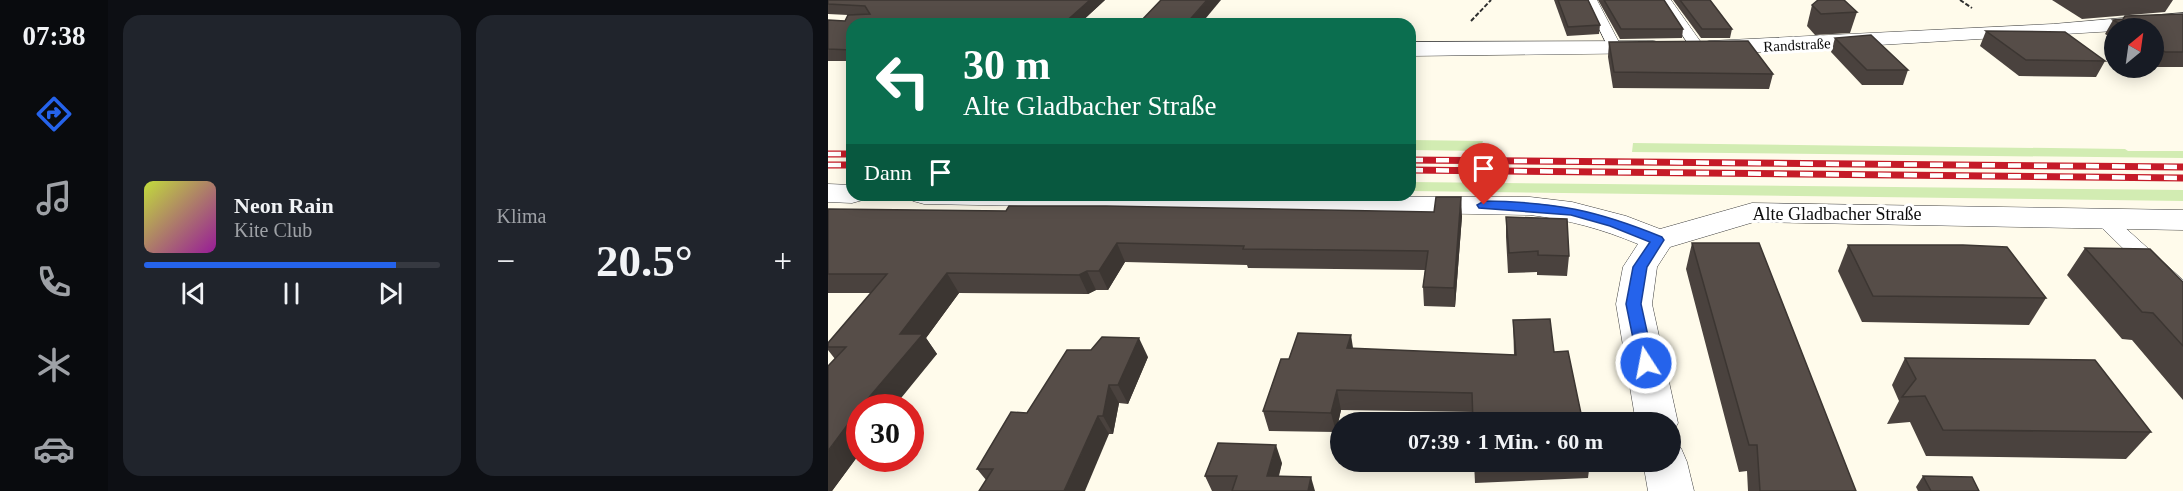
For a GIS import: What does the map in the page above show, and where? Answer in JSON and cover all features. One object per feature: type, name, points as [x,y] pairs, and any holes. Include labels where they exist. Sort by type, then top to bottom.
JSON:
[{"type":"street","name":"Randstraße","points":[[1416,49],[1761,47],[2041,31],[2183,19]]},
{"type":"street","points":[[828,193],[846,194]]},
{"type":"street","points":[[1255,201],[1530,206],[1572,211],[1615,223],[1658,240],[1640,267],[1634,304],[1655,412]]},
{"type":"street","name":"Alte Gladbacher Straße","points":[[1658,240],[1752,212],[2183,220]]},
{"type":"street","points":[[1667,472],[1671,491]]},
{"type":"lane","points":[[1592,0],[1615,48]]},
{"type":"lane","points":[[1665,0],[1698,48]]},
{"type":"lane","points":[[2103,218],[2183,293]]},
{"type":"green space","points":[[1416,140],[1483,141],[1480,151],[1416,150]]},
{"type":"green space","points":[[1633,143],[2125,149],[2128,151],[2183,151],[2183,158],[1632,152]]},
{"type":"green space","points":[[1416,182],[2183,190],[2183,201],[1416,191]]},
{"type":"building","points":[[828,0],[1090,0],[1070,18],[846,18],[848,15],[870,14],[865,6],[828,4]]},
{"type":"building","points":[[1161,0],[1207,0],[1191,18],[1144,18]]},
{"type":"building","points":[[1558,0],[1588,0],[1600,25],[1568,27]]},
{"type":"building","points":[[1604,0],[1664,0],[1683,29],[1621,29]]},
{"type":"building","points":[[1680,0],[1710,0],[1732,29],[1702,29]]},
{"type":"building","points":[[1818,0],[1844,0],[1857,12],[1821,14],[1812,5]]},
{"type":"building","points":[[2183,14],[2183,52],[2164,51],[2164,18],[2124,18],[2125,16]]},
{"type":"building","points":[[846,19],[846,50],[828,49],[828,20],[845,21]]},
{"type":"building","points":[[1986,31],[2065,32],[2104,61],[2026,60]]},
{"type":"building","points":[[1871,35],[1908,70],[1867,70],[1835,38]]},
{"type":"building","points":[[1748,41],[1773,74],[1614,72],[1609,42]]},
{"type":"building","points":[[1436,197],[1461,197],[1454,288],[1423,287],[1428,251],[1243,249],[1244,246],[1117,243],[1099,271],[1087,271],[1079,275],[947,273],[900,334],[923,334],[872,394],[846,394],[846,427],[828,451],[828,366],[846,347],[828,347],[828,343],[887,274],[828,274],[828,209],[1006,211],[1009,206],[1106,206],[1434,212]]},
{"type":"building","points":[[1506,217],[1567,219],[1569,256],[1538,255],[1538,251],[1509,253]]},
{"type":"building","points":[[1692,243],[1759,243],[1856,491],[1760,491],[1757,445],[1749,445]]},
{"type":"building","points":[[1848,245],[2007,247],[2046,298],[1873,296]]},
{"type":"building","points":[[2085,248],[2150,249],[2183,282],[2183,346],[2153,313],[2142,312]]},
{"type":"building","points":[[1550,319],[1554,352],[1568,351],[1581,412],[1473,412],[1472,393],[1337,390],[1330,413],[1263,411],[1281,359],[1289,359],[1298,333],[1351,335],[1347,348],[1516,355],[1513,320]]},
{"type":"building","points":[[1102,337],[1139,338],[1118,385],[1109,385],[1103,416],[1098,416],[1064,491],[979,491],[993,469],[977,469],[1011,412],[1027,413],[1067,350],[1091,350]]},
{"type":"building","points":[[1905,358],[2095,360],[2151,432],[1943,430],[1925,396],[1902,397],[1916,379]]},
{"type":"building","points":[[1218,443],[1276,445],[1267,476],[1311,477],[1308,491],[1232,491],[1237,476],[1205,476]]},
{"type":"building","points":[[1923,476],[1972,477],[1979,491],[1931,491]]},
{"type":"railway","points":[[828,154],[846,154]]},
{"type":"railway","points":[[1416,160],[2183,167]]},
{"type":"railway","points":[[828,165],[846,165]]},
{"type":"railway","points":[[1416,170],[2183,178]]},
{"type":"route","points":[[1484,205],[1530,206],[1572,211],[1615,223],[1658,240],[1640,267],[1634,304],[1646,363]]}]
